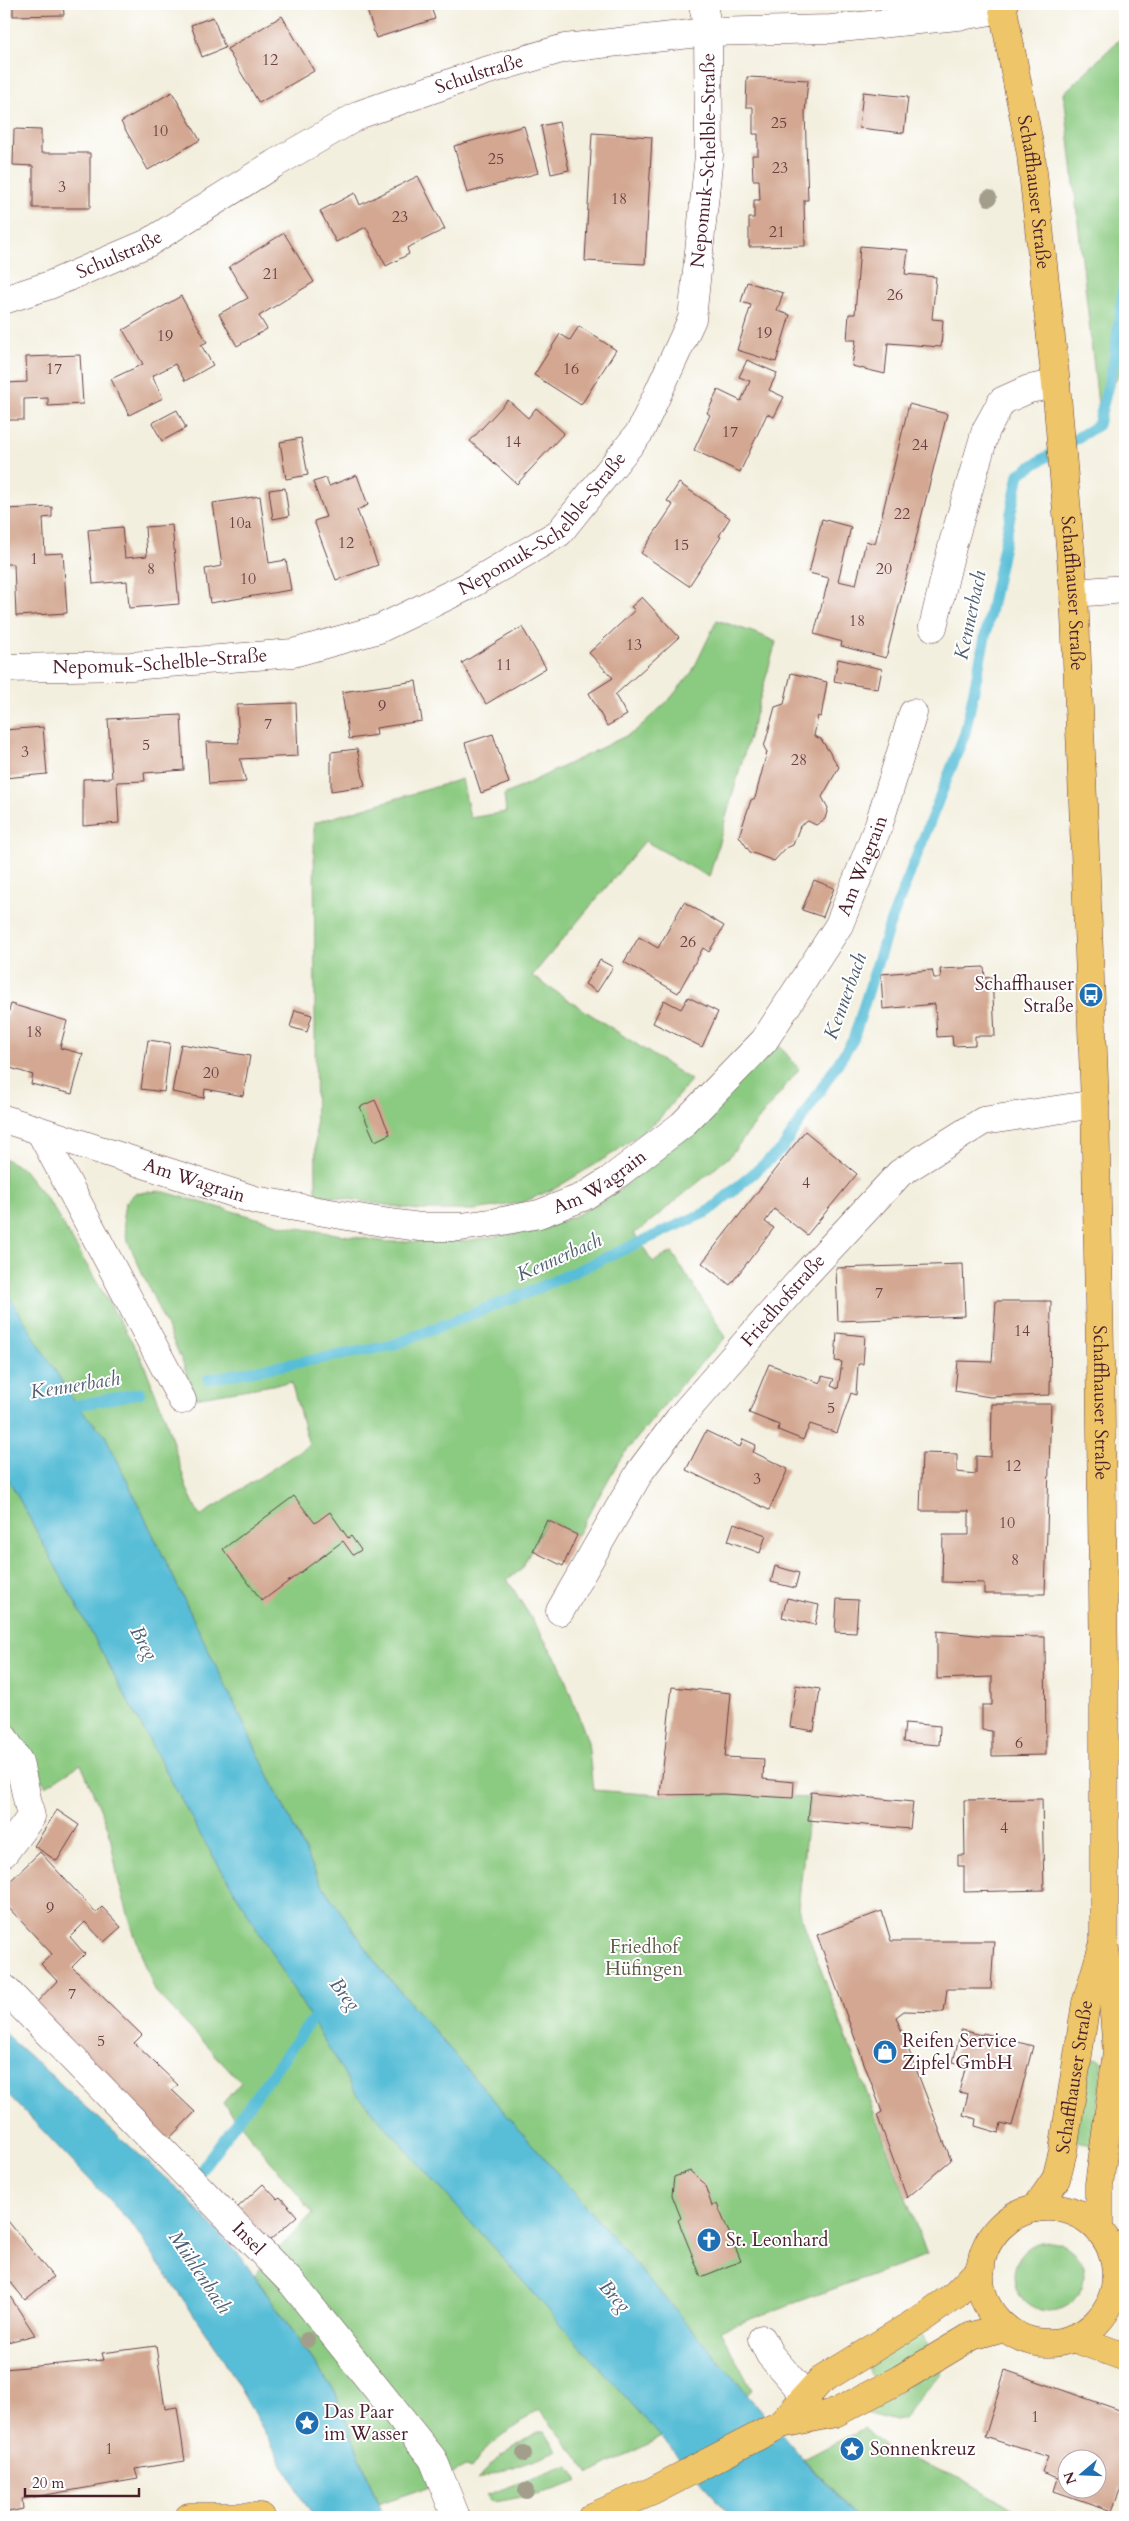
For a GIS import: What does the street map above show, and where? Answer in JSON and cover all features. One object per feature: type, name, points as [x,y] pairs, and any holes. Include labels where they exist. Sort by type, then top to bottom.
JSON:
[{"type":"main road","name":"Schaffhauser Straße","points":[[1002,6],[1031,154],[1057,396],[1074,593],[1095,1104],[1104,1671],[1104,1943],[1114,2001],[1117,2053],[1099,2184],[1099,2230]]},
{"type":"main road","name":"Schaffhauser Straße","points":[[1036,2208],[1056,2179],[1063,2151],[1086,2003],[1104,1943]]},
{"type":"main road","points":[[1036,2208],[1060,2208],[1077,2214],[1099,2230],[1113,2255],[1121,2288],[1096,2323],[1073,2338],[1045,2343],[1028,2340],[1004,2327],[987,2304],[981,2286],[980,2268],[985,2250],[994,2234],[1007,2221],[1036,2208]]},
{"type":"main road","points":[[782,2424],[820,2381],[861,2358],[955,2295],[980,2268]]},
{"type":"main road","points":[[592,2517],[635,2499],[782,2424],[835,2413],[900,2379],[965,2340],[1004,2327]]},
{"type":"main road","points":[[1073,2338],[1125,2357]]},
{"type":"main road","points":[[188,2517],[261,2517]]},
{"type":"street","name":"Nepomuk-Schelble-Straße","points":[[4,668],[130,666],[293,653],[379,629],[468,586],[558,533],[640,432],[692,319],[709,155],[708,32],[703,4]]},
{"type":"street","name":"Schulstraße","points":[[4,300],[50,285],[148,243],[274,164],[361,114],[482,72],[565,48],[708,32],[831,29],[967,15],[1002,6]]},
{"type":"street","points":[[933,627],[953,543],[986,430],[1002,401],[1029,389],[1057,396]]},
{"type":"street","points":[[1074,593],[1125,589]]},
{"type":"street","name":"Am Wagrain","points":[[4,1119],[41,1133],[255,1200],[420,1227],[461,1227],[497,1222],[539,1214],[583,1197],[610,1180],[682,1125],[764,1041],[838,925],[879,824],[912,713]]},
{"type":"street","name":"Friedhofstraße","points":[[560,1610],[641,1470],[680,1419],[804,1276],[900,1173],[983,1121],[1095,1104]]},
{"type":"street","points":[[41,1133],[182,1400]]},
{"type":"street","points":[[4,1738],[18,1762],[31,1817],[4,1853]]},
{"type":"street","name":"Insel","points":[[4,1988],[292,2283],[433,2459],[456,2517]]},
{"type":"street","points":[[762,2339],[770,2355],[806,2396]]},
{"type":"green space","points":[[1125,34],[1125,363],[1099,414],[1064,93]]},
{"type":"green space","points":[[717,620],[776,642],[709,877],[645,841],[532,976],[691,1080],[658,1120],[615,1152],[556,1188],[521,1203],[474,1210],[417,1210],[316,1194],[314,823],[462,779],[470,818],[506,812],[504,795],[634,732],[669,700],[692,672]]},
{"type":"green space","name":"Friedhof Hüfingen","points":[[778,1044],[799,1069],[729,1157],[634,1233],[653,1262],[672,1252],[726,1337],[684,1381],[620,1459],[577,1535],[547,1520],[521,1570],[507,1579],[560,1665],[588,1742],[593,1790],[660,1795],[723,1794],[810,1798],[798,1908],[927,2255],[720,2330],[752,2390],[590,2474],[539,2409],[486,2448],[471,2469],[465,2467],[433,2485],[378,2504],[335,2392],[254,2275],[313,2213],[223,2103],[241,2082],[155,1991],[133,1931],[118,1879],[109,1830],[81,1764],[46,1786],[4,1710],[4,1158],[23,1169],[52,1206],[141,1357],[165,1417],[187,1489],[200,1516],[309,1445],[291,1382],[194,1398],[183,1363],[127,1239],[123,1217],[125,1203],[135,1193],[161,1191],[285,1226],[387,1242],[463,1241],[540,1230],[575,1216],[617,1192],[690,1129]]},
{"type":"green space","points":[[1091,2058],[1100,2059],[1103,2063],[1092,2144],[1075,2141]]},
{"type":"green space","points":[[1056,2241],[1069,2247],[1078,2256],[1082,2262],[1084,2276],[1082,2290],[1074,2301],[1063,2309],[1042,2311],[1035,2309],[1024,2301],[1016,2290],[1014,2269],[1016,2262],[1024,2251],[1035,2243]]},
{"type":"green space","points":[[921,2333],[930,2347],[876,2378],[871,2375],[869,2370],[872,2363]]},
{"type":"green space","points":[[938,2367],[941,2372],[903,2419],[895,2421],[864,2413]]},
{"type":"green space","points":[[864,2428],[888,2450],[966,2481],[1025,2517],[856,2517],[804,2459]]},
{"type":"green space","points":[[538,2432],[544,2432],[558,2451],[477,2480],[499,2457]]},
{"type":"green space","points":[[569,2465],[578,2478],[577,2482],[567,2486],[495,2502],[491,2501],[486,2495]]},
{"type":"water","name":"Breg","points":[[4,1288],[77,1406],[105,1435],[320,1882],[381,1969],[812,2469],[856,2517],[732,2517],[356,2093],[201,1836],[4,1471]]},
{"type":"water","name":"Mühlenbach","points":[[4,2033],[183,2194],[241,2257],[335,2392],[383,2517],[313,2517],[219,2352],[131,2223],[4,2090]]},
{"type":"building","points":[[13,4],[63,4],[64,15],[13,16]]},
{"type":"building","points":[[365,4],[430,4],[435,19],[376,38]]},
{"type":"building","points":[[282,16],[314,71],[259,103],[227,49]]},
{"type":"building","points":[[213,17],[225,48],[202,57],[191,25]]},
{"type":"building","points":[[747,77],[808,80],[805,112],[808,200],[804,200],[805,246],[749,247],[749,218],[754,218],[754,200],[760,200],[759,180],[753,180],[752,155],[758,155],[758,134],[753,134],[753,107],[746,107]]},
{"type":"building","points":[[172,92],[200,140],[148,170],[121,122]]},
{"type":"building","points":[[863,92],[908,97],[904,133],[859,128]]},
{"type":"building","points":[[559,122],[569,170],[551,174],[541,126]]},
{"type":"building","points":[[524,126],[538,173],[467,193],[454,146]]},
{"type":"building","points":[[14,129],[41,130],[41,153],[90,153],[90,208],[33,208],[33,166],[13,165]]},
{"type":"building","points":[[592,133],[652,137],[645,264],[585,261]]},
{"type":"building","points":[[418,176],[445,229],[407,248],[409,254],[386,266],[366,227],[336,242],[320,211],[355,193],[360,205]]},
{"type":"building","points":[[284,233],[314,282],[259,316],[267,329],[237,346],[219,314],[248,298],[229,267]]},
{"type":"building","points":[[860,246],[908,250],[905,274],[936,277],[932,319],[943,320],[941,347],[888,343],[885,374],[852,366],[856,340],[847,340],[849,314],[855,314]]},
{"type":"building","points":[[747,282],[783,293],[777,311],[790,315],[776,362],[737,350],[751,305],[741,302]]},
{"type":"building","points":[[181,296],[207,342],[201,345],[213,365],[185,381],[175,364],[152,376],[163,398],[129,415],[111,379],[143,364],[123,330]]},
{"type":"building","points":[[579,326],[616,350],[581,405],[534,375],[560,334],[570,340]]},
{"type":"building","points":[[80,355],[83,404],[48,406],[48,398],[24,399],[24,420],[4,420],[4,383],[27,382],[26,357]]},
{"type":"building","points":[[747,360],[777,373],[769,390],[784,397],[774,417],[767,414],[740,472],[694,450],[710,415],[707,413],[718,390],[741,401],[750,381],[739,377]]},
{"type":"building","points":[[508,400],[528,418],[536,408],[564,433],[517,484],[470,441]]},
{"type":"building","points":[[909,404],[947,414],[886,658],[841,646],[842,642],[814,634],[829,578],[809,573],[822,519],[851,527],[838,581],[856,585],[866,541],[875,544]]},
{"type":"building","points":[[177,410],[186,428],[162,441],[152,423]]},
{"type":"building","points":[[301,438],[308,475],[286,479],[280,442]]},
{"type":"building","points":[[357,475],[368,505],[357,510],[378,565],[336,580],[314,521],[326,517],[313,482],[326,478],[329,486]]},
{"type":"building","points":[[679,483],[730,518],[719,536],[721,537],[689,586],[641,553],[673,505],[667,501]]},
{"type":"building","points":[[285,488],[289,516],[273,519],[269,490]]},
{"type":"building","points":[[260,496],[269,563],[286,560],[291,590],[210,603],[205,569],[222,566],[213,503]]},
{"type":"building","points":[[52,507],[52,517],[43,518],[45,554],[63,553],[67,613],[16,616],[14,564],[5,564],[4,509]]},
{"type":"building","points":[[172,525],[179,604],[129,608],[127,581],[93,584],[88,530],[122,527],[125,558],[147,556],[145,527]]},
{"type":"building","points":[[642,597],[679,637],[615,695],[627,715],[607,726],[589,693],[613,678],[589,653],[635,610],[631,607]]},
{"type":"building","points":[[522,627],[546,668],[486,704],[462,663]]},
{"type":"building","points":[[838,659],[882,669],[878,689],[834,681]]},
{"type":"building","points":[[791,673],[827,682],[821,717],[818,716],[814,736],[821,739],[839,767],[822,797],[828,808],[825,819],[816,825],[808,821],[800,826],[793,845],[786,848],[774,861],[750,852],[739,836],[751,800],[755,798],[767,752],[764,747],[775,707],[784,704]]},
{"type":"building","points":[[416,681],[422,721],[376,728],[377,735],[349,739],[342,692]]},
{"type":"building","points":[[296,703],[298,756],[240,759],[246,782],[209,784],[206,742],[239,743],[237,705]]},
{"type":"building","points":[[181,715],[184,770],[144,773],[145,781],[117,782],[119,823],[83,826],[83,779],[112,778],[108,719]]},
{"type":"building","points":[[43,727],[47,774],[4,778],[4,730]]},
{"type":"building","points":[[493,734],[509,783],[481,793],[465,743]]},
{"type":"building","points":[[357,749],[365,786],[331,791],[331,752]]},
{"type":"building","points":[[814,880],[834,888],[823,917],[802,910]]},
{"type":"building","points":[[684,902],[724,926],[709,952],[703,948],[678,993],[624,962],[639,937],[658,948]]},
{"type":"building","points":[[600,960],[613,967],[597,992],[585,984]]},
{"type":"building","points":[[984,967],[985,978],[992,977],[995,1036],[975,1036],[975,1045],[953,1046],[952,1036],[937,1037],[935,1004],[883,1009],[881,974],[932,970],[934,978],[941,978],[940,969]]},
{"type":"building","points":[[688,997],[718,1012],[702,1047],[653,1023],[664,1000],[681,1009]]},
{"type":"building","points":[[11,1004],[67,1021],[60,1048],[83,1054],[72,1094],[31,1084],[33,1075],[4,1066],[4,1016],[7,1017]]},
{"type":"building","points":[[295,1010],[312,1015],[307,1032],[290,1027]]},
{"type":"building","points":[[148,1040],[170,1043],[164,1092],[141,1089]]},
{"type":"building","points":[[181,1044],[250,1056],[243,1096],[205,1089],[204,1098],[172,1092]]},
{"type":"building","points":[[375,1100],[390,1134],[375,1141],[360,1107]]},
{"type":"building","points":[[805,1131],[857,1174],[807,1235],[774,1209],[765,1222],[774,1228],[730,1285],[702,1263]]},
{"type":"building","points":[[963,1264],[965,1316],[838,1321],[836,1268]]},
{"type":"building","points":[[996,1301],[1051,1301],[1050,1395],[990,1397],[955,1391],[958,1361],[992,1362]]},
{"type":"building","points":[[837,1333],[865,1336],[863,1364],[858,1364],[856,1395],[851,1393],[837,1433],[810,1424],[803,1440],[778,1430],[779,1425],[749,1413],[769,1364],[820,1383],[822,1376],[834,1379],[831,1386],[838,1389],[842,1362],[835,1361]]},
{"type":"building","points":[[992,1404],[1051,1404],[1045,1594],[984,1594],[984,1583],[942,1582],[943,1535],[969,1535],[969,1511],[920,1511],[922,1453],[957,1454],[957,1472],[976,1474],[976,1456],[991,1457]]},
{"type":"building","points":[[706,1431],[740,1447],[743,1439],[756,1445],[753,1452],[788,1469],[769,1510],[686,1470]]},
{"type":"building","points":[[294,1496],[315,1523],[330,1512],[348,1538],[351,1536],[361,1550],[353,1555],[343,1541],[262,1601],[223,1549]]},
{"type":"building","points":[[547,1520],[577,1535],[563,1566],[533,1551]]},
{"type":"building","points":[[734,1523],[766,1535],[760,1553],[728,1541]]},
{"type":"building","points":[[775,1566],[799,1573],[795,1588],[771,1582]]},
{"type":"building","points":[[787,1598],[819,1605],[815,1625],[782,1617]]},
{"type":"building","points":[[837,1599],[858,1600],[856,1633],[835,1632]]},
{"type":"building","points":[[937,1631],[986,1636],[1045,1637],[1046,1755],[992,1756],[992,1731],[982,1730],[982,1705],[992,1705],[992,1677],[937,1679]]},
{"type":"building","points":[[796,1685],[820,1689],[814,1731],[790,1727]]},
{"type":"building","points":[[672,1687],[731,1693],[725,1757],[764,1759],[763,1779],[794,1782],[793,1798],[723,1794],[660,1795]]},
{"type":"building","points":[[905,1723],[940,1726],[939,1745],[903,1742]]},
{"type":"building","points":[[811,1792],[913,1802],[910,1829],[808,1820]]},
{"type":"building","points":[[1042,1799],[1044,1890],[964,1892],[964,1866],[958,1866],[958,1855],[965,1855],[964,1800]]},
{"type":"building","points":[[57,1810],[79,1825],[57,1861],[34,1846]]},
{"type":"building","points":[[40,1852],[96,1913],[102,1907],[121,1927],[104,1942],[85,1922],[70,1937],[85,1954],[72,1967],[142,2035],[134,2043],[178,2085],[172,2090],[195,2112],[166,2142],[32,2007],[57,1981],[41,1964],[52,1954],[4,1903],[4,1887]]},
{"type":"building","name":"Reifen Service Zipfel GmbH","points":[[882,1911],[891,1941],[994,1941],[991,1989],[947,1989],[944,2012],[904,2011],[896,2017],[951,2160],[907,2198],[877,2115],[882,2112],[817,1935]]},
{"type":"building","points":[[961,2030],[982,2035],[983,2033],[1033,2046],[1012,2126],[1001,2123],[999,2133],[975,2126],[976,2119],[963,2115],[968,2094],[959,2092],[966,2065],[953,2062]]},
{"type":"building","name":"St. Leonhard","points":[[690,2171],[704,2183],[712,2206],[717,2204],[741,2261],[701,2277],[678,2220],[681,2218],[672,2195],[674,2177]]},
{"type":"building","points":[[263,2184],[277,2199],[280,2197],[297,2216],[268,2242],[237,2208]]},
{"type":"building","points":[[4,2216],[53,2277],[25,2300],[4,2274]]},
{"type":"building","points":[[4,2287],[35,2335],[4,2343]]},
{"type":"building","points":[[156,2346],[165,2409],[177,2407],[185,2461],[135,2469],[138,2479],[22,2499],[23,2509],[4,2513],[4,2369],[104,2360],[102,2353]]},
{"type":"building","points":[[1005,2370],[1125,2412],[1125,2486],[1122,2485],[1112,2511],[1074,2498],[1106,2498],[1106,2448],[1056,2448],[1056,2477],[1042,2472],[1048,2457],[985,2437]]},
{"type":"waterway","name":"Kennerbach","points":[[208,1379],[390,1346],[534,1290],[709,1211],[782,1149],[853,1040],[889,926],[965,733],[1019,474],[1098,425],[1113,366],[1125,277]]},
{"type":"waterway","name":"Kennerbach","points":[[63,1408],[140,1393]]},
{"type":"waterway","points":[[193,2181],[320,2009]]},
{"type":"place","name":"Schaffhauser Straße","points":[[1091,995]]},
{"type":"place","name":"Reifen Service Zipfel GmbH","points":[[885,2052]]},
{"type":"place","name":"St. Leonhard","points":[[709,2240]]},
{"type":"place","name":"Das Paar im Wasser","points":[[307,2423]]},
{"type":"place","name":"Sonnenkreuz","points":[[852,2449]]}]
